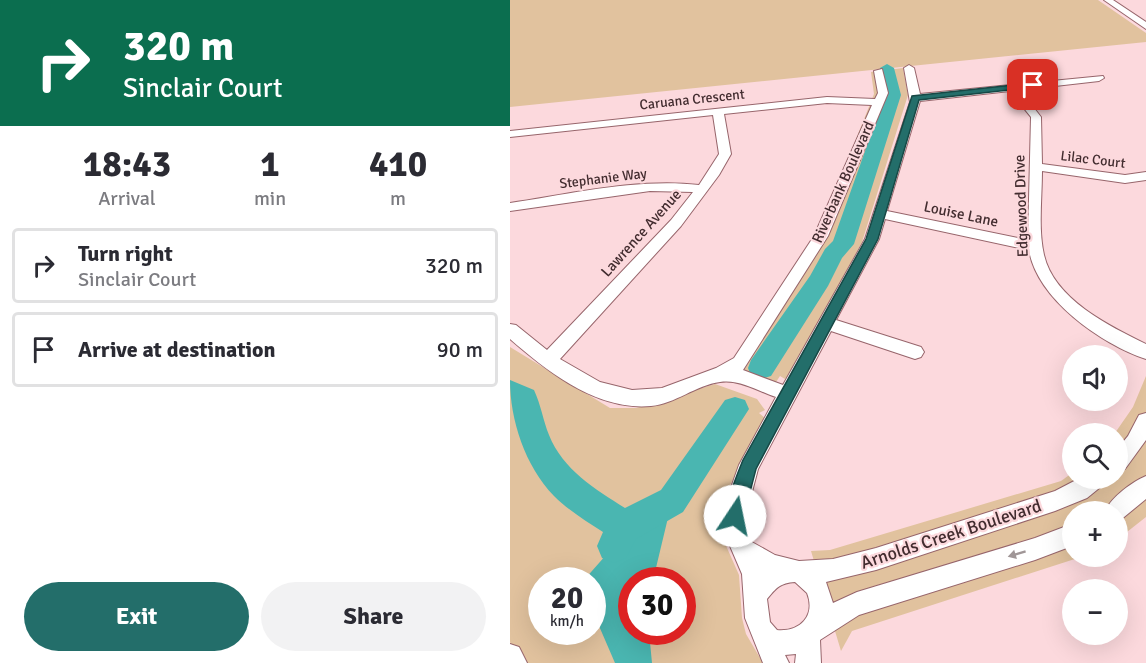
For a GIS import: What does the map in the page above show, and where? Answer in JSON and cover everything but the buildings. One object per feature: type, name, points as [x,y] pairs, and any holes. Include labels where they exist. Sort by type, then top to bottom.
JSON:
[{"type":"street","points":[[1108,0],[1146,26]]},
{"type":"street","points":[[776,663],[756,618],[757,594],[753,575],[736,530],[735,516],[742,482],[749,465],[866,252],[880,214],[915,98],[909,68]]},
{"type":"street","name":"Riverbank Boulevard","points":[[724,375],[740,363],[821,236],[877,102],[883,93],[879,71]]},
{"type":"street","points":[[915,98],[1099,78]]},
{"type":"street","name":"Edgewood Drive","points":[[1012,87],[1036,117],[1036,247],[1039,265],[1065,300],[1105,331],[1146,352]]},
{"type":"street","name":"Caruana Crescent","points":[[510,134],[827,100],[877,102]]},
{"type":"street","name":"Lawrence Avenue","points":[[548,361],[676,223],[713,175],[725,154],[718,112]]},
{"type":"street","name":"Lilac Court","points":[[1036,167],[1125,179],[1146,176]]},
{"type":"street","name":"Stephanie Way","points":[[510,207],[650,187],[676,186],[701,189]]},
{"type":"street","name":"Louise Lane","points":[[880,214],[1036,247]]},
{"type":"street","points":[[827,323],[915,352]]},
{"type":"street","name":"Riverbank Boulevard","points":[[510,330],[548,361],[590,387],[630,397],[651,398],[705,379],[733,374],[772,390],[789,394]]},
{"type":"street","points":[[1128,450],[1146,421]]},
{"type":"street","points":[[1128,501],[1146,486]]},
{"type":"street","name":"Arnolds Creek Boulevard","points":[[795,571],[833,570],[876,559],[1055,501],[1081,489]]},
{"type":"street","points":[[761,629],[768,637],[778,642],[799,641],[857,604],[1062,539]]},
{"type":"street","points":[[742,549],[771,565],[795,571],[814,582],[821,600],[819,620],[811,632],[808,663]]},
{"type":"street","points":[[757,594],[771,576],[795,571]]},
{"type":"shaded area","points":[[510,0],[1098,0],[1146,33],[1146,42],[510,107]]},
{"type":"shaded area","points":[[903,68],[908,95],[862,242],[792,371],[785,379],[780,376],[774,385],[742,378],[738,353],[819,232],[874,94],[871,72]]},
{"type":"shaded area","points":[[510,347],[610,408],[636,408],[715,384],[757,399],[765,410],[759,413],[766,419],[731,483],[722,520],[724,541],[739,575],[742,618],[746,634],[763,663],[520,663],[510,642]]},
{"type":"shaded area","points":[[1146,376],[1146,517],[1128,531],[1128,501],[1062,501],[1062,563],[852,631],[841,651],[811,551],[830,550],[1062,480],[1062,489],[1128,489],[1128,423],[1122,423],[1133,407]]},
{"type":"water","points":[[672,501],[656,567],[618,567],[618,645],[650,645],[652,663],[615,663],[606,642],[606,567],[595,567],[614,546],[624,527]]},
{"type":"waterway","points":[[761,368],[820,280],[833,254],[843,244],[893,95],[887,68]]},
{"type":"waterway","points":[[510,392],[524,399],[538,446],[558,477],[580,497],[624,527]]},
{"type":"waterway","points":[[624,527],[672,501],[735,409]]},
{"type":"waterway","points":[[614,546],[624,527]]},
{"type":"route","points":[[735,516],[742,482],[749,465],[872,239],[915,98],[1033,85]]}]
